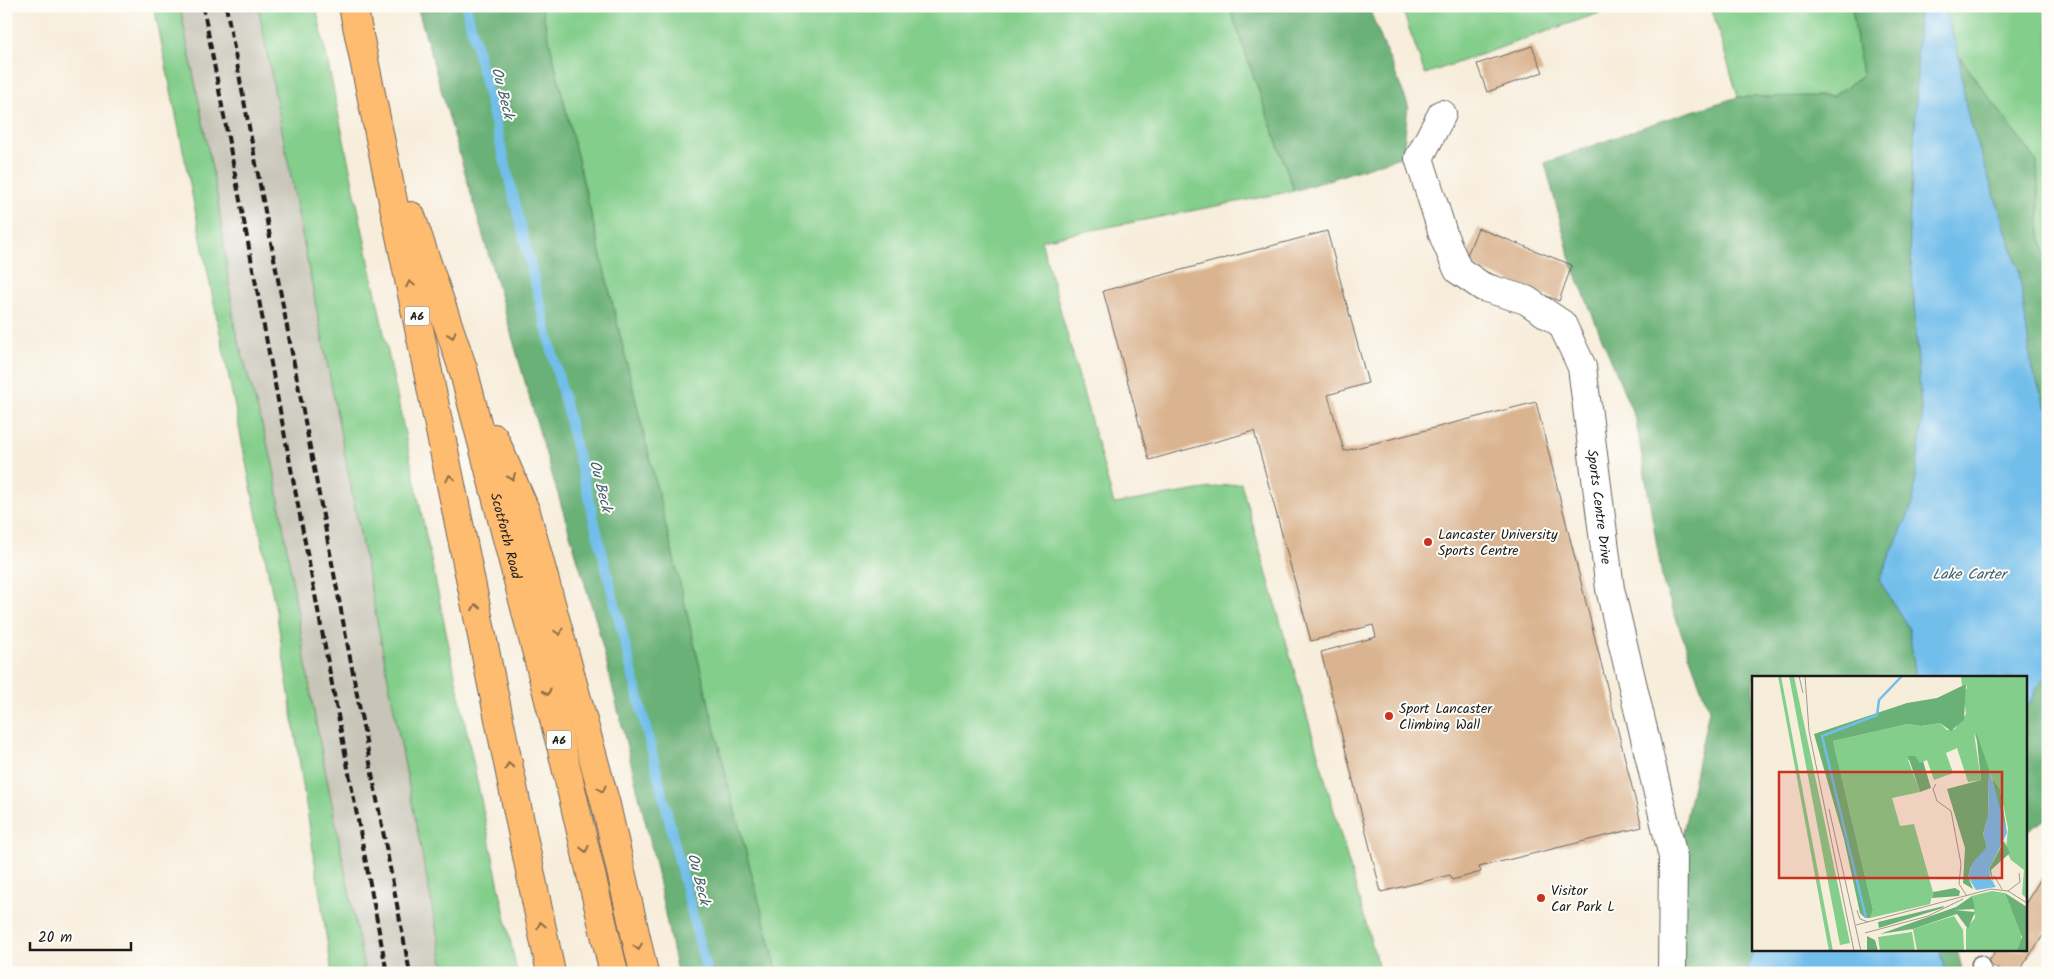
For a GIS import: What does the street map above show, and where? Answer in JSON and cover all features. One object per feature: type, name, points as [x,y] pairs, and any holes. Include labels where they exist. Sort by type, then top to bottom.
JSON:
[{"type":"main road","name":"Scotforth Road","points":[[353,6],[551,973]]},
{"type":"main road","name":"Scotforth Road","points":[[374,106],[463,368],[562,750],[614,973]]},
{"type":"main road","points":[[463,368],[526,512],[606,804],[644,973]]},
{"type":"street","name":"Sports Centre Drive","points":[[1442,114],[1419,158],[1444,237],[1458,270],[1482,286],[1526,300],[1562,324],[1582,367],[1610,589],[1673,857],[1672,973]]},
{"type":"shaded area","points":[[154,6],[316,6],[517,973],[332,973],[277,616]]},
{"type":"green space","points":[[154,6],[180,6],[217,194],[235,329],[273,464],[313,707],[365,973],[332,973],[277,616]]},
{"type":"green space","points":[[258,6],[316,6],[517,973],[445,973]]},
{"type":"green space","points":[[417,6],[541,6],[729,788],[778,973],[677,973],[652,849],[597,624],[542,441]]},
{"type":"green space","points":[[541,6],[1229,6],[1294,191],[1041,240],[1114,504],[1241,483],[1380,973],[778,973],[729,788]]},
{"type":"green space","points":[[1229,6],[1368,6],[1408,105],[1403,156],[1294,191]]},
{"type":"green space","points":[[1401,6],[1603,6],[1605,11],[1425,74]]},
{"type":"green space","points":[[1711,6],[1852,6],[1862,76],[1833,96],[1738,97]]},
{"type":"green space","points":[[1852,6],[1919,6],[1909,228],[1922,421],[1913,504],[1879,580],[1909,629],[1916,676],[1752,676],[1752,952],[1747,973],[1685,973],[1682,957],[1682,837],[1709,710],[1663,582],[1636,421],[1572,265],[1545,163],[1660,121],[1738,97],[1833,96],[1862,76]]},
{"type":"green space","points":[[1944,6],[2048,6],[2048,264],[2040,235],[2037,162],[1959,56]]},
{"type":"green space","points":[[1959,56],[2037,162],[2040,235],[2048,264],[2048,411],[2032,370],[2019,271],[1966,108]]},
{"type":"green space","points":[[2048,675],[2048,817],[2026,832],[2026,710],[2038,686]]},
{"type":"green space","points":[[1940,952],[1958,952],[1963,973],[1945,973]]},
{"type":"water","name":"Lake Carter","points":[[1919,6],[1944,6],[1959,56],[1966,108],[2019,271],[2032,370],[2048,411],[2048,675],[2038,686],[2026,710],[2026,676],[1916,676],[1909,629],[1879,580],[1913,504],[1922,421],[1909,228]]},
{"type":"water","points":[[1752,952],[1940,952],[1945,973],[1747,973]]},
{"type":"building","points":[[1532,46],[1543,72],[1487,92],[1477,64]]},
{"type":"building","points":[[1478,228],[1572,265],[1559,301],[1464,263]]},
{"type":"building","name":"Lancaster University Sports Centre","points":[[1327,231],[1368,383],[1328,395],[1344,451],[1536,402],[1642,827],[1479,867],[1481,872],[1452,880],[1450,875],[1381,892],[1321,652],[1376,637],[1373,625],[1311,641],[1254,431],[1149,460],[1103,291]]},
{"type":"building","points":[[2042,877],[2048,881],[2048,928],[2018,973],[2004,973],[1988,963],[1995,952],[2026,952],[2026,902]]},
{"type":"waterway","name":"Ou Beck","points":[[466,6],[707,973]]},
{"type":"railway","points":[[203,6],[387,973]]},
{"type":"railway","points":[[226,6],[410,973]]},
{"type":"place","name":"Lancaster University Sports Centre","points":[[1428,542]]},
{"type":"place","name":"Sport Lancaster Climbing Wall","points":[[1389,716]]},
{"type":"place","name":"Visitor Car Park L","points":[[1541,898]]}]
